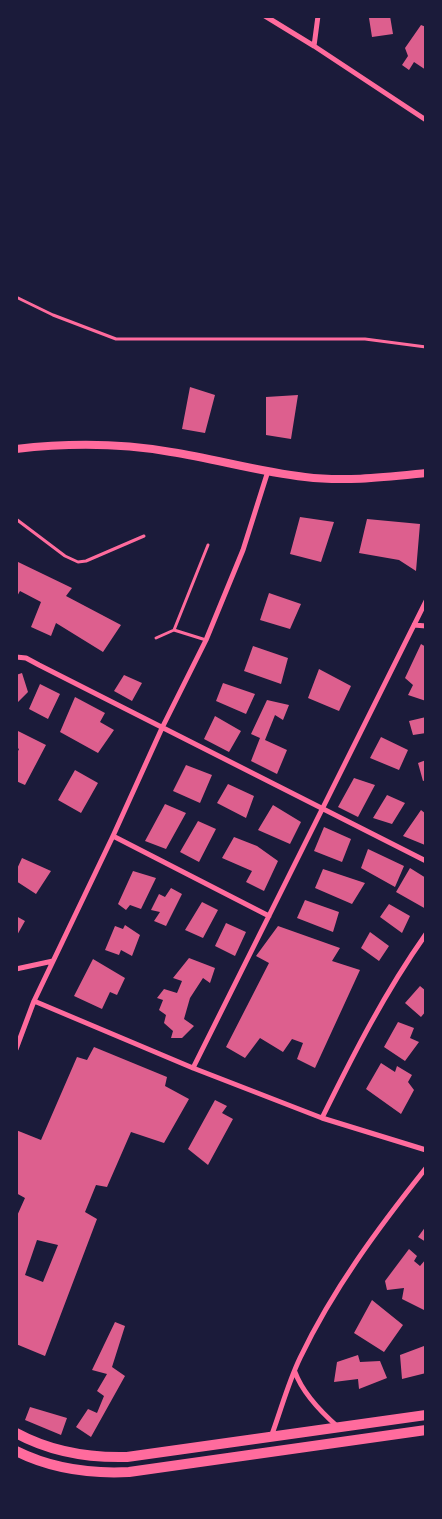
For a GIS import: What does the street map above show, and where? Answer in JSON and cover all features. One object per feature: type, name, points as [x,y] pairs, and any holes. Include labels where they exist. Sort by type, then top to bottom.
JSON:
[{"type":"main road","points":[[16,1433],[53,1449],[80,1455],[108,1458],[127,1457],[426,1415]]},
{"type":"main road","points":[[16,1451],[30,1458],[62,1468],[89,1472],[129,1472],[426,1430]]},
{"type":"street","points":[[265,16],[426,120]]},
{"type":"street","points":[[314,46],[318,16]]},
{"type":"street","points":[[16,449],[70,445],[138,447],[268,471],[306,477],[338,479],[368,479],[426,473]]},
{"type":"street","points":[[16,1049],[34,1001],[162,728],[206,640],[243,550],[268,471]]},
{"type":"street","points":[[193,1068],[426,601]]},
{"type":"street","points":[[414,625],[426,626]]},
{"type":"street","points":[[16,657],[26,658],[426,861]]},
{"type":"street","points":[[113,836],[268,916]]},
{"type":"street","points":[[322,1118],[357,1047],[407,962],[426,934]]},
{"type":"street","points":[[16,969],[53,961]]},
{"type":"street","points":[[34,1001],[193,1068],[322,1118],[426,1150]]},
{"type":"street","points":[[271,1437],[294,1372],[321,1317],[346,1276],[385,1220],[426,1168]]},
{"type":"street","points":[[294,1372],[299,1383],[313,1402],[338,1427]]},
{"type":"lane","points":[[16,297],[53,315],[116,339],[365,340],[426,347]]},
{"type":"lane","points":[[16,518],[65,556],[78,562],[86,561],[144,536]]},
{"type":"lane","points":[[174,630],[208,545]]},
{"type":"lane","points":[[156,638],[174,630],[206,640]]},
{"type":"building","points":[[390,16],[393,34],[372,37],[369,18]]},
{"type":"building","points":[[421,25],[426,27],[426,70],[414,62],[409,70],[402,65],[408,56],[405,48]]},
{"type":"building","points":[[190,387],[215,395],[205,433],[182,429]]},
{"type":"building","points":[[298,395],[291,439],[266,435],[266,397]]},
{"type":"building","points":[[300,517],[334,522],[321,562],[290,554]]},
{"type":"building","points":[[367,519],[420,524],[416,571],[399,560],[359,553]]},
{"type":"building","points":[[16,561],[72,588],[66,596],[121,625],[103,652],[56,623],[51,636],[31,627],[41,602],[20,591],[16,598]]},
{"type":"building","points":[[269,593],[301,604],[290,629],[260,620]]},
{"type":"building","points":[[421,644],[426,647],[426,701],[408,695],[413,685],[405,678]]},
{"type":"building","points":[[253,646],[288,658],[281,684],[244,671]]},
{"type":"building","points":[[319,669],[351,686],[339,711],[308,698]]},
{"type":"building","points":[[22,673],[28,692],[16,704],[16,675]]},
{"type":"building","points":[[124,675],[142,683],[132,701],[114,691]]},
{"type":"building","points":[[223,683],[255,694],[246,714],[216,701]]},
{"type":"building","points":[[40,684],[60,694],[48,719],[29,709]]},
{"type":"building","points":[[75,697],[105,713],[100,722],[114,730],[98,753],[60,732]]},
{"type":"building","points":[[267,700],[289,705],[283,720],[275,715],[265,740],[287,750],[277,774],[251,761],[260,738],[251,734]]},
{"type":"building","points":[[215,716],[241,731],[229,752],[204,739]]},
{"type":"building","points":[[426,717],[426,733],[413,735],[409,721]]},
{"type":"building","points":[[16,730],[46,745],[25,785],[16,781],[16,755],[19,749],[16,747]]},
{"type":"building","points":[[381,737],[408,750],[399,770],[370,758]]},
{"type":"building","points":[[426,760],[426,780],[423,781],[418,763]]},
{"type":"building","points":[[186,765],[212,775],[200,803],[173,791]]},
{"type":"building","points":[[75,770],[98,783],[81,813],[58,800]]},
{"type":"building","points":[[354,778],[375,785],[358,817],[338,807]]},
{"type":"building","points":[[228,784],[254,796],[246,818],[217,803]]},
{"type":"building","points":[[387,795],[405,803],[392,824],[373,818]]},
{"type":"building","points":[[165,804],[186,813],[166,849],[145,841]]},
{"type":"building","points":[[273,805],[301,822],[290,844],[258,830]]},
{"type":"building","points":[[421,810],[426,814],[425,845],[403,836]]},
{"type":"building","points":[[198,821],[216,829],[199,862],[180,852]]},
{"type":"building","points":[[324,827],[351,839],[342,862],[314,851]]},
{"type":"building","points":[[234,837],[257,846],[278,861],[264,891],[246,882],[252,871],[222,858]]},
{"type":"building","points":[[368,849],[404,866],[395,887],[361,868]]},
{"type":"building","points":[[22,858],[51,871],[36,894],[16,881],[16,871]]},
{"type":"building","points":[[410,868],[426,878],[426,909],[396,892]]},
{"type":"building","points":[[323,869],[365,883],[352,904],[315,888]]},
{"type":"building","points":[[133,871],[156,878],[141,909],[130,905],[126,910],[118,904]]},
{"type":"building","points":[[171,888],[182,894],[166,926],[154,921],[160,912],[151,910],[159,894],[165,897]]},
{"type":"building","points":[[305,900],[339,912],[333,932],[297,918]]},
{"type":"building","points":[[202,902],[218,910],[203,938],[185,930]]},
{"type":"building","points":[[389,904],[410,916],[402,933],[380,917]]},
{"type":"building","points":[[16,916],[25,921],[16,937]]},
{"type":"building","points":[[226,923],[246,932],[235,956],[215,946]]},
{"type":"building","points":[[125,925],[140,935],[132,956],[121,950],[119,955],[105,950],[115,926],[123,929]]},
{"type":"building","points":[[278,926],[340,948],[332,961],[360,970],[315,1068],[297,1059],[303,1043],[292,1039],[283,1052],[260,1038],[245,1058],[226,1047],[269,963],[256,956]]},
{"type":"building","points":[[370,932],[389,946],[379,961],[361,948]]},
{"type":"building","points":[[189,958],[215,968],[210,983],[203,978],[190,998],[184,1019],[194,1026],[182,1038],[171,1038],[173,1031],[164,1023],[166,1015],[159,1010],[163,1000],[157,998],[164,989],[177,993],[182,981],[173,978]]},
{"type":"building","points":[[93,959],[125,978],[117,995],[110,992],[102,1009],[74,996]]},
{"type":"building","points":[[420,986],[426,991],[426,1011],[421,1017],[405,1003]]},
{"type":"building","points":[[398,1022],[414,1028],[410,1038],[419,1042],[405,1061],[384,1047]]},
{"type":"building","points":[[94,1047],[167,1077],[165,1086],[189,1099],[164,1143],[131,1132],[107,1187],[96,1185],[85,1212],[97,1219],[45,1356],[16,1344],[16,1218],[25,1198],[16,1193],[16,1151],[18,1144],[16,1143],[16,1130],[41,1140],[77,1057],[87,1060]],"holes":[[[37,1240],[58,1245],[43,1282],[25,1275]]]},
{"type":"building","points":[[381,1063],[395,1072],[397,1066],[412,1075],[408,1082],[414,1090],[401,1114],[366,1089]]},
{"type":"building","points":[[215,1100],[227,1106],[222,1113],[233,1119],[208,1165],[188,1149]]},
{"type":"building","points":[[426,1226],[426,1242],[418,1237]]},
{"type":"building","points":[[409,1249],[417,1256],[414,1261],[420,1266],[426,1259],[426,1311],[402,1299],[404,1288],[387,1290],[385,1281]]},
{"type":"building","points":[[372,1300],[403,1325],[384,1352],[354,1333]]},
{"type":"building","points":[[115,1322],[125,1326],[112,1367],[125,1376],[91,1437],[76,1427],[88,1409],[97,1413],[104,1396],[97,1391],[107,1374],[92,1370]]},
{"type":"building","points":[[424,1346],[426,1373],[402,1379],[400,1355]]},
{"type":"building","points":[[358,1355],[360,1362],[380,1361],[387,1378],[359,1389],[358,1379],[334,1382],[337,1362]]},
{"type":"building","points":[[30,1407],[67,1418],[61,1435],[25,1420]]}]
